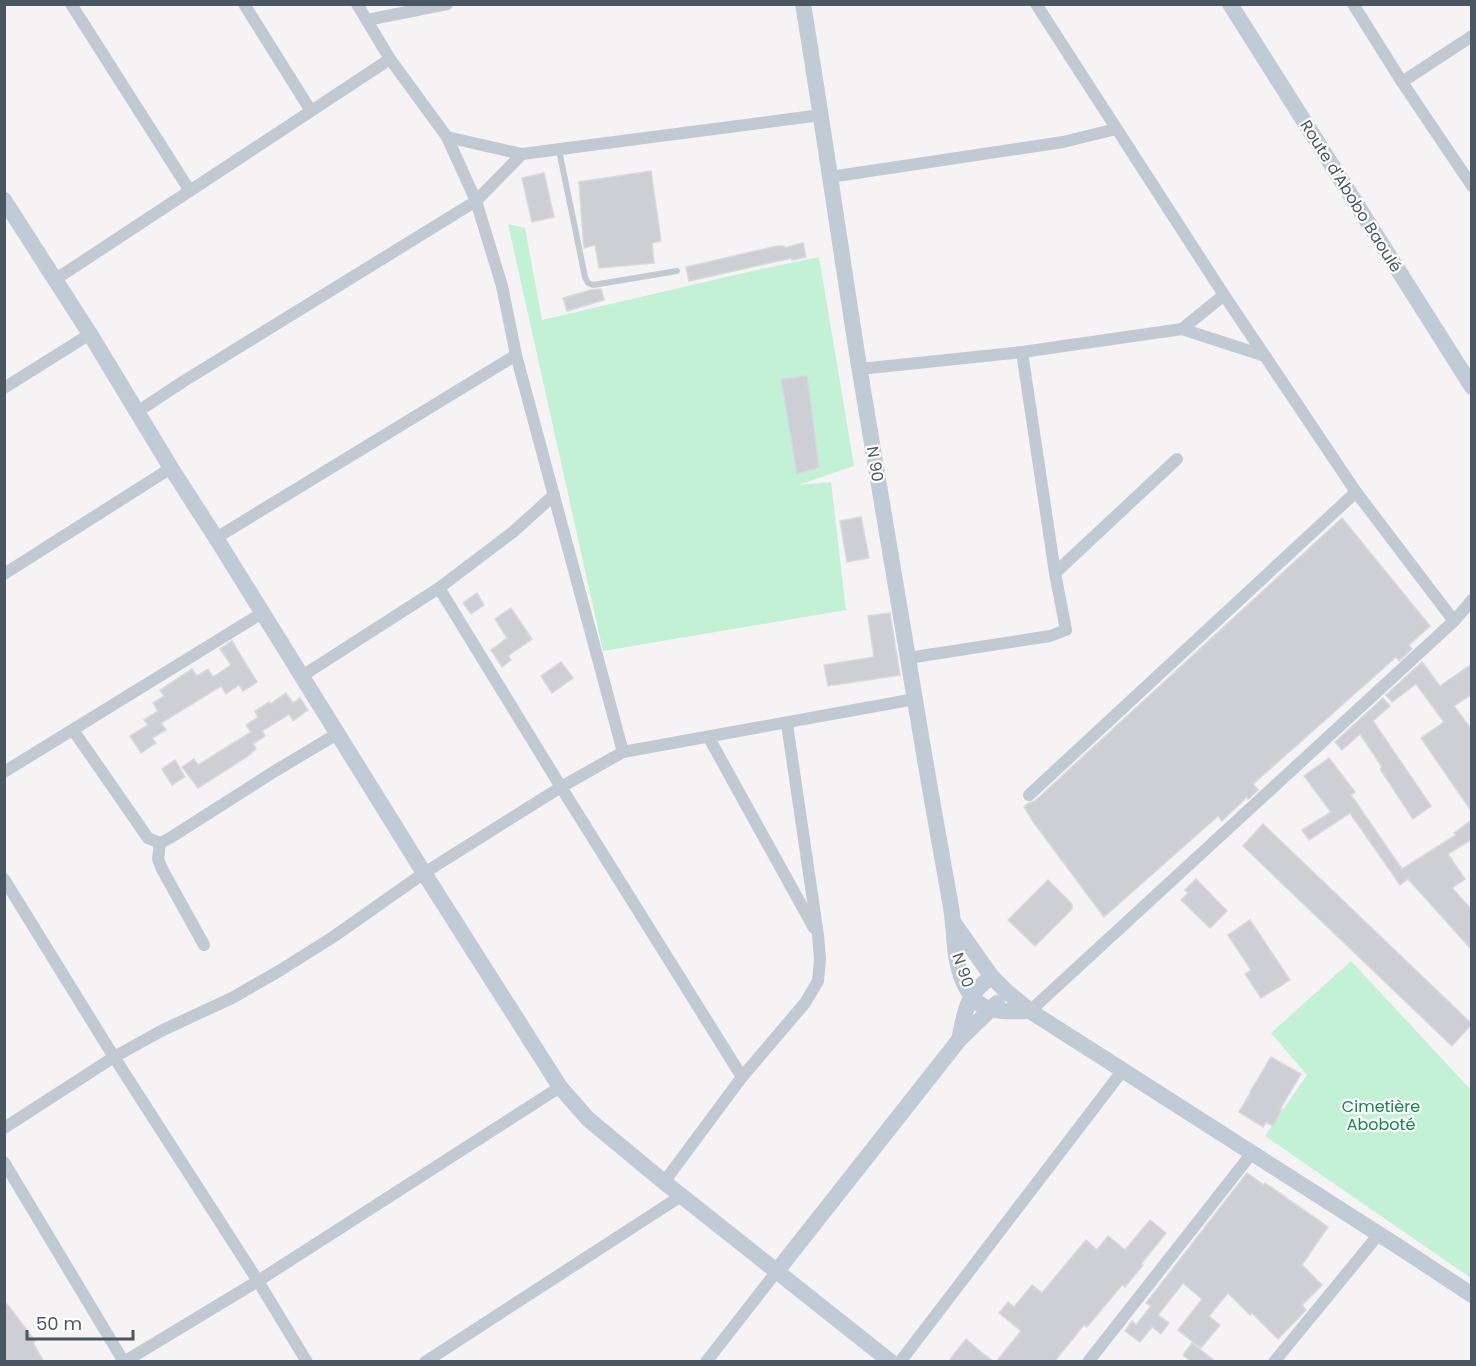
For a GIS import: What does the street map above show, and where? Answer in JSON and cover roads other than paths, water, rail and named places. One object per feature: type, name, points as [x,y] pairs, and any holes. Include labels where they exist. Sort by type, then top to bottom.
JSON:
[{"type":"street","points":[[71,4],[190,191]]},
{"type":"street","points":[[244,4],[311,111]]},
{"type":"street","points":[[357,4],[390,59],[447,137],[476,201],[502,286],[516,355],[622,752]]},
{"type":"street","points":[[368,20],[447,4]]},
{"type":"street","name":"N 90","points":[[803,4],[860,369],[954,922],[955,947],[964,982],[971,995],[990,1010]]},
{"type":"street","points":[[1036,4],[1224,295],[1356,492],[1454,621]]},
{"type":"street","name":"Route d'Abobo Baoulé","points":[[1230,4],[1472,387]]},
{"type":"street","points":[[1353,4],[1472,186]]},
{"type":"street","points":[[1402,82],[1472,36]]},
{"type":"street","points":[[56,279],[390,59]]},
{"type":"street","points":[[447,137],[522,154],[821,115]]},
{"type":"street","points":[[830,177],[1063,142],[1116,129]]},
{"type":"street","points":[[137,412],[476,201],[522,154]]},
{"type":"street","points":[[4,200],[56,279],[423,873],[560,1087],[588,1119],[681,1197],[892,1361],[1123,1070]]},
{"type":"street","points":[[1182,329],[1224,295]]},
{"type":"street","points":[[860,369],[1022,352],[1182,329],[1265,356]]},
{"type":"street","points":[[4,388],[90,334]]},
{"type":"street","points":[[908,658],[1050,636],[1066,630],[1055,573],[1022,352]]},
{"type":"street","points":[[216,538],[516,355]]},
{"type":"street","points":[[1055,573],[1177,459]]},
{"type":"street","points":[[4,574],[171,468]]},
{"type":"street","points":[[1029,795],[1356,492]]},
{"type":"street","points":[[302,676],[439,588],[513,532],[554,495]]},
{"type":"street","points":[[439,588],[742,1077]]},
{"type":"street","points":[[990,1010],[1030,1011],[1454,621],[1472,600]]},
{"type":"street","points":[[4,772],[262,613]]},
{"type":"street","points":[[4,1128],[114,1057],[163,1030],[232,998],[279,971],[333,937],[423,873],[622,752],[915,699]]},
{"type":"street","points":[[664,1182],[742,1077],[805,1003],[818,981],[820,959],[818,935],[787,723]]},
{"type":"street","points":[[73,730],[148,838],[160,843],[338,734]]},
{"type":"street","points":[[709,738],[818,935]]},
{"type":"street","points":[[160,843],[158,860],[204,945]]},
{"type":"street","points":[[4,879],[307,1362]]},
{"type":"street","name":"N 90","points":[[954,922],[992,977],[1030,1011],[1472,1295]]},
{"type":"street","points":[[959,1040],[971,995],[992,977]]},
{"type":"street","points":[[706,1362],[959,1040],[1000,1000],[1005,990]]},
{"type":"street","points":[[4,1162],[124,1361],[258,1281],[560,1087]]},
{"type":"street","points":[[1088,1362],[1252,1153]]},
{"type":"street","points":[[425,1362],[681,1197]]},
{"type":"street","points":[[1274,1362],[1379,1234]]},
{"type":"lane","points":[[559,149],[588,283],[593,285],[677,271]]},
{"type":"park label","name":"Cimetière Aboboté","points":[[1381,1115]]}]
